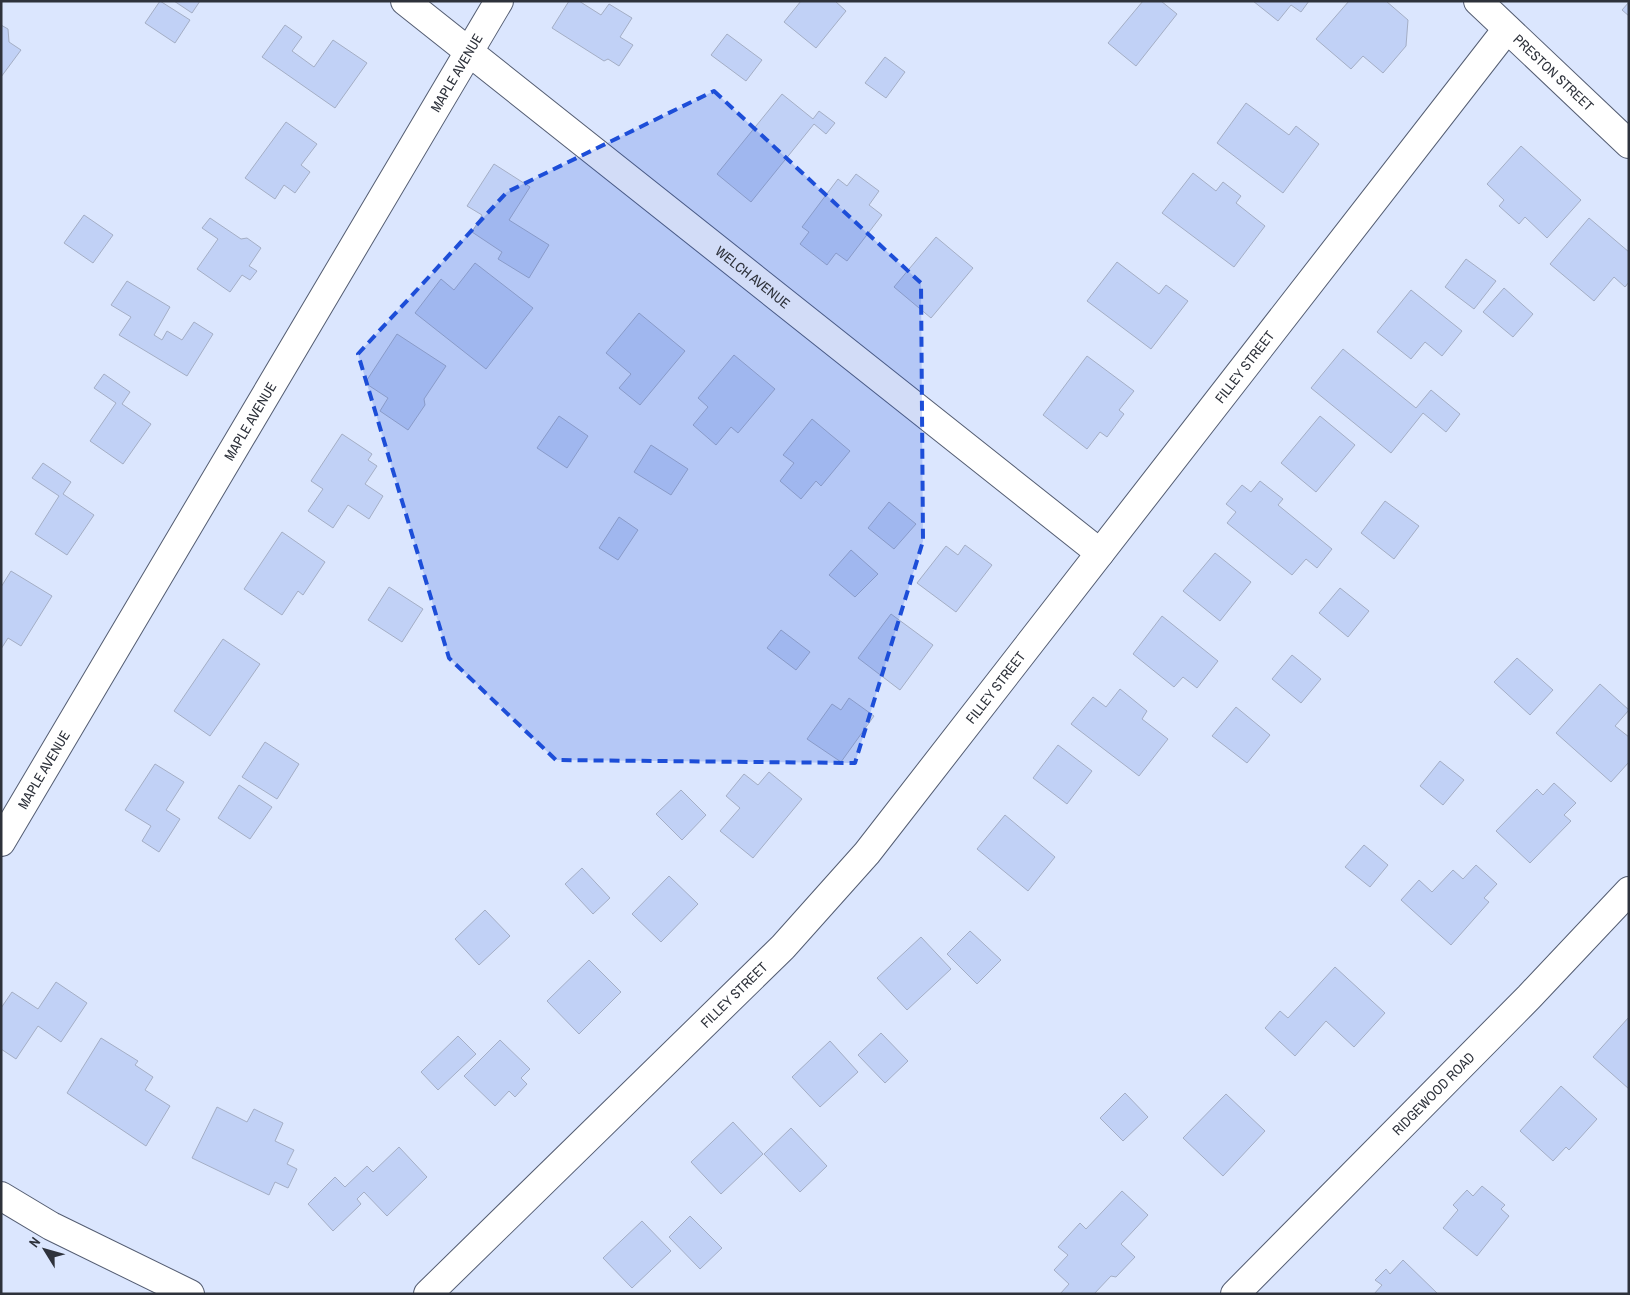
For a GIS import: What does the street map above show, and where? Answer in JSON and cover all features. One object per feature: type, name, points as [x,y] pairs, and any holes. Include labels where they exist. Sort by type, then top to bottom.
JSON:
[{"type":"street","name":"WELCH AVENUE","points":[[405,1],[1100,553]]},
{"type":"street","name":"MAPLE AVENUE","points":[[1,842],[499,1]]},
{"type":"street","name":"PRESTON STREET","points":[[1478,1],[1629,144]]},
{"type":"street","name":"FILLEY STREET","points":[[428,1294],[783,947],[867,853],[1507,29]]},
{"type":"street","name":"RIDGEWOOD ROAD","points":[[1236,1294],[1529,997],[1629,891]]},
{"type":"street","points":[[1,1196],[51,1226],[190,1294]]},
{"type":"highlighted area","points":[[714,91],[921,283],[923,541],[855,763],[556,760],[449,658],[358,354],[507,192]]},
{"type":"building","points":[[160,1],[190,20],[175,43],[145,23]]},
{"type":"building","points":[[174,1],[200,1],[192,13]]},
{"type":"building","points":[[569,1],[579,1],[601,15],[609,4],[632,18],[620,37],[633,45],[619,66],[608,59],[604,61],[552,28]]},
{"type":"building","points":[[801,1],[835,1],[846,11],[816,48],[784,22]]},
{"type":"building","points":[[1143,1],[1161,1],[1177,14],[1136,66],[1108,43]]},
{"type":"building","points":[[1253,1],[1309,1],[1301,12],[1291,5],[1278,21]]},
{"type":"building","points":[[1349,1],[1386,1],[1408,20],[1406,46],[1383,73],[1363,56],[1351,69],[1316,39]]},
{"type":"building","points":[[1629,2],[1629,16],[1622,10]]},
{"type":"building","points":[[1,25],[8,29],[9,42],[21,50],[1,77]]},
{"type":"building","points":[[285,25],[302,37],[292,51],[314,67],[333,40],[367,63],[335,108],[262,57]]},
{"type":"building","points":[[727,34],[762,60],[746,81],[711,55]]},
{"type":"building","points":[[885,57],[905,72],[886,98],[865,83]]},
{"type":"building","points":[[782,94],[813,119],[819,111],[835,123],[826,134],[814,124],[751,202],[717,174]]},
{"type":"building","points":[[1246,103],[1289,135],[1296,126],[1319,144],[1283,193],[1217,143]]},
{"type":"building","points":[[286,122],[317,144],[301,165],[310,172],[295,193],[284,185],[275,199],[245,178]]},
{"type":"building","points":[[1521,146],[1581,200],[1547,238],[1525,217],[1519,224],[1499,206],[1504,200],[1487,184]]},
{"type":"building","points":[[494,164],[530,187],[509,220],[549,245],[529,278],[498,259],[502,252],[472,232],[482,215],[467,206]]},
{"type":"building","points":[[1193,173],[1216,191],[1223,182],[1241,196],[1236,203],[1265,226],[1234,267],[1162,213]]},
{"type":"building","points":[[856,174],[879,191],[869,205],[882,215],[847,261],[836,253],[827,265],[800,244],[809,232],[802,227],[838,179],[847,186]]},
{"type":"building","points":[[84,215],[113,235],[93,263],[64,243]]},
{"type":"building","points":[[210,218],[241,239],[247,238],[261,248],[249,266],[257,271],[250,280],[242,275],[230,292],[197,269],[218,239],[202,228]]},
{"type":"building","points":[[1589,218],[1629,252],[1629,282],[1625,287],[1614,277],[1594,301],[1550,264]]},
{"type":"building","points":[[936,237],[973,268],[931,318],[894,287]]},
{"type":"building","points":[[1466,259],[1496,281],[1474,309],[1445,287]]},
{"type":"building","points":[[1117,262],[1159,294],[1166,285],[1188,301],[1151,349],[1087,301]]},
{"type":"building","points":[[475,263],[533,308],[486,369],[415,313],[441,279],[454,290]]},
{"type":"building","points":[[127,281],[170,307],[154,335],[162,340],[167,331],[182,340],[194,322],[213,334],[187,376],[119,335],[131,317],[111,305]]},
{"type":"building","points":[[1504,288],[1533,314],[1513,337],[1483,312]]},
{"type":"building","points":[[1411,290],[1462,331],[1442,356],[1425,342],[1411,359],[1377,332]]},
{"type":"building","points":[[639,313],[685,351],[640,405],[619,388],[631,374],[606,353]]},
{"type":"building","points":[[397,334],[446,366],[424,399],[425,405],[408,430],[380,411],[388,398],[365,383]]},
{"type":"building","points":[[1343,349],[1416,408],[1431,390],[1460,414],[1446,432],[1423,413],[1391,453],[1311,388]]},
{"type":"building","points":[[734,355],[775,389],[738,433],[731,427],[716,445],[693,425],[708,407],[698,398]]},
{"type":"building","points":[[1087,356],[1134,391],[1119,410],[1124,414],[1107,437],[1100,432],[1087,449],[1043,415]]},
{"type":"building","points":[[104,374],[130,392],[122,404],[151,424],[123,464],[90,441],[116,403],[94,388]]},
{"type":"building","points":[[559,416],[588,436],[567,468],[537,448]]},
{"type":"building","points":[[1320,416],[1355,445],[1316,492],[1281,463]]},
{"type":"building","points":[[812,419],[850,451],[821,486],[816,481],[801,499],[780,481],[794,463],[783,455]]},
{"type":"building","points":[[342,434],[372,454],[368,460],[377,466],[365,484],[383,496],[369,519],[348,505],[333,528],[308,511],[323,489],[311,481]]},
{"type":"building","points":[[651,445],[688,469],[671,495],[634,472]]},
{"type":"building","points":[[43,463],[71,482],[63,494],[94,515],[67,555],[35,534],[59,496],[32,478]]},
{"type":"building","points":[[1260,481],[1283,499],[1278,505],[1332,549],[1317,568],[1306,559],[1292,575],[1227,523],[1236,512],[1226,504],[1242,485],[1251,492]]},
{"type":"building","points":[[1385,501],[1419,526],[1394,559],[1361,533]]},
{"type":"building","points":[[889,502],[916,524],[894,549],[868,528]]},
{"type":"building","points":[[619,517],[638,530],[618,560],[599,548]]},
{"type":"building","points":[[282,532],[325,562],[303,595],[298,591],[282,615],[244,589]]},
{"type":"building","points":[[965,545],[992,565],[956,612],[917,583],[946,546],[958,555]]},
{"type":"building","points":[[851,550],[878,574],[855,597],[829,575]]},
{"type":"building","points":[[1215,553],[1251,582],[1220,621],[1183,591]]},
{"type":"building","points":[[11,571],[52,596],[21,646],[8,638],[1,649],[1,587]]},
{"type":"building","points":[[389,587],[423,609],[402,642],[368,620]]},
{"type":"building","points":[[1340,588],[1369,611],[1348,637],[1319,613]]},
{"type":"building","points":[[891,614],[933,645],[900,690],[858,658]]},
{"type":"building","points":[[1162,616],[1218,661],[1197,688],[1183,677],[1174,687],[1133,654]]},
{"type":"building","points":[[781,630],[810,652],[796,670],[767,648]]},
{"type":"building","points":[[223,639],[260,664],[210,736],[174,711]]},
{"type":"building","points":[[1292,655],[1321,679],[1301,703],[1272,679]]},
{"type":"building","points":[[1517,658],[1553,690],[1530,715],[1494,682]]},
{"type":"building","points":[[1600,684],[1629,710],[1615,726],[1629,737],[1629,762],[1611,782],[1556,733]]},
{"type":"building","points":[[1120,689],[1147,711],[1142,719],[1168,739],[1139,776],[1071,724],[1093,697],[1106,707]]},
{"type":"building","points":[[849,698],[874,716],[841,762],[807,739],[832,704],[841,710]]},
{"type":"building","points":[[1236,707],[1270,735],[1247,763],[1212,736]]},
{"type":"building","points":[[265,742],[299,764],[277,799],[242,777]]},
{"type":"building","points":[[1058,745],[1092,771],[1067,804],[1033,778]]},
{"type":"building","points":[[1440,761],[1464,780],[1443,805],[1420,786]]},
{"type":"building","points":[[155,764],[184,782],[166,810],[180,819],[159,852],[142,841],[151,826],[125,810]]},
{"type":"building","points":[[769,772],[802,799],[753,858],[720,831],[740,808],[726,796],[744,774],[758,785]]},
{"type":"building","points":[[1554,783],[1576,803],[1564,815],[1571,821],[1530,863],[1496,831],[1537,789],[1543,795]]},
{"type":"building","points":[[239,785],[272,807],[250,839],[218,818]]},
{"type":"building","points":[[681,790],[706,815],[682,840],[656,814]]},
{"type":"building","points":[[1005,815],[1055,857],[1028,891],[977,849]]},
{"type":"building","points":[[1364,845],[1388,865],[1370,887],[1345,867]]},
{"type":"building","points":[[1476,865],[1497,884],[1484,898],[1489,902],[1451,945],[1401,900],[1419,880],[1432,892],[1453,870],[1463,879]]},
{"type":"building","points":[[582,868],[610,898],[593,914],[565,884]]},
{"type":"building","points":[[669,876],[698,904],[661,942],[632,914]]},
{"type":"building","points":[[485,910],[510,936],[479,965],[455,939]]},
{"type":"building","points":[[970,931],[1001,960],[977,984],[947,954]]},
{"type":"building","points":[[921,937],[951,969],[907,1010],[877,978]]},
{"type":"building","points":[[589,960],[621,992],[579,1034],[547,1001]]},
{"type":"building","points":[[1335,967],[1385,1013],[1354,1047],[1326,1021],[1295,1056],[1265,1028],[1280,1011],[1288,1018]]},
{"type":"building","points":[[56,982],[87,1003],[61,1042],[38,1026],[16,1059],[1,1049],[1,1008],[12,992],[38,1009]]},
{"type":"building","points":[[1629,1017],[1629,1089],[1593,1057]]},
{"type":"building","points":[[881,1033],[908,1061],[885,1083],[858,1055]]},
{"type":"building","points":[[458,1036],[476,1054],[438,1090],[421,1072]]},
{"type":"building","points":[[101,1038],[138,1061],[135,1065],[153,1077],[145,1090],[170,1106],[146,1146],[67,1093]]},
{"type":"building","points":[[500,1040],[530,1069],[521,1078],[527,1084],[515,1097],[509,1091],[495,1106],[464,1076]]},
{"type":"building","points":[[830,1041],[858,1072],[820,1107],[792,1077]]},
{"type":"building","points":[[1561,1086],[1597,1119],[1569,1150],[1566,1147],[1553,1161],[1520,1131]]},
{"type":"building","points":[[1125,1093],[1148,1117],[1123,1141],[1100,1118]]},
{"type":"building","points":[[1226,1094],[1265,1131],[1223,1176],[1183,1138]]},
{"type":"building","points":[[217,1107],[247,1122],[254,1109],[283,1123],[275,1141],[294,1150],[287,1164],[297,1169],[288,1188],[275,1182],[269,1195],[192,1158]]},
{"type":"building","points":[[733,1122],[763,1154],[721,1194],[691,1162]]},
{"type":"building","points":[[791,1128],[827,1166],[800,1192],[764,1154]]},
{"type":"building","points":[[399,1147],[427,1177],[387,1216],[364,1192],[357,1199],[361,1204],[333,1231],[308,1204],[335,1177],[345,1187],[367,1166],[373,1172]]},
{"type":"building","points":[[1482,1186],[1505,1205],[1501,1209],[1509,1216],[1477,1256],[1443,1228],[1458,1210],[1453,1205],[1467,1190],[1473,1196]]},
{"type":"building","points":[[1122,1191],[1148,1215],[1121,1244],[1135,1257],[1116,1277],[1111,1276],[1094,1294],[1060,1294],[1069,1284],[1054,1270],[1068,1255],[1058,1247],[1080,1223],[1086,1229]]},
{"type":"building","points":[[690,1216],[722,1248],[700,1269],[669,1237]]},
{"type":"building","points":[[642,1221],[671,1251],[632,1288],[603,1258]]},
{"type":"building","points":[[1403,1260],[1438,1294],[1374,1294],[1382,1285],[1375,1280],[1386,1269],[1390,1274]]}]
